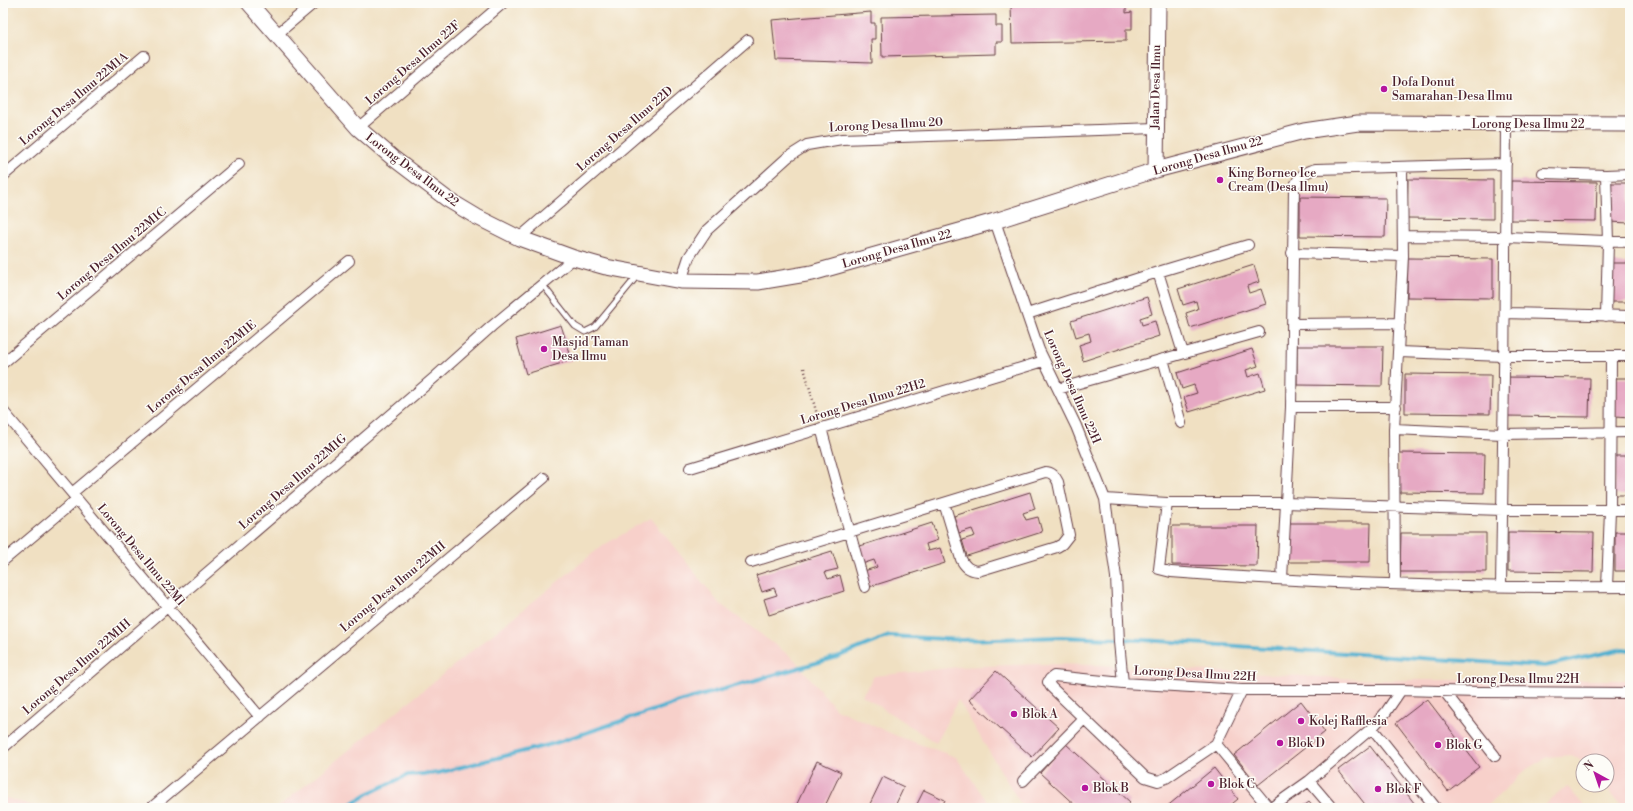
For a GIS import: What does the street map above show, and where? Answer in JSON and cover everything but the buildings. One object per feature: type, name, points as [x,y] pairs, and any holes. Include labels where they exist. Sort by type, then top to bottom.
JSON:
[{"type":"street","name":"Lorong Desa Ilmu 22","points":[[249,3],[358,128],[393,158],[447,199],[477,217],[519,238],[574,258],[606,267],[681,281],[744,283],[784,279],[842,266],[995,221],[1156,170],[1304,131],[1358,123],[1630,124]]},
{"type":"street","points":[[276,35],[314,3]]},
{"type":"street","name":"Lorong Desa Ilmu 22F","points":[[358,128],[503,3]]},
{"type":"street","name":"Jalan Desa Ilmu","points":[[1156,170],[1158,3]]},
{"type":"street","name":"Lorong Desa Ilmu 22D","points":[[519,238],[748,40]]},
{"type":"street","name":"Lorong Desa Ilmu 22M1A","points":[[3,176],[144,56]]},
{"type":"street","points":[[1501,587],[1503,356],[1506,237],[1506,124]]},
{"type":"street","name":"Lorong Desa Ilmu 20","points":[[681,281],[689,257],[707,230],[788,157],[807,144],[842,139],[1156,128]]},
{"type":"street","name":"Lorong Desa Ilmu 22M1C","points":[[3,363],[239,164]]},
{"type":"street","points":[[1282,579],[1291,408],[1292,253],[1294,188],[1296,182],[1305,172],[1316,169],[1506,164]]},
{"type":"street","points":[[1395,584],[1396,507],[1394,429],[1403,256],[1402,167]]},
{"type":"street","points":[[1544,173],[1606,175],[1630,174]]},
{"type":"street","points":[[1606,175],[1608,242],[1606,316]]},
{"type":"street","name":"Lorong Desa Ilmu 22H","points":[[995,221],[1044,361],[1085,446],[1105,499],[1118,602],[1119,642],[1124,683],[1242,690],[1401,690],[1630,693]]},
{"type":"street","points":[[1403,236],[1506,237],[1630,242]]},
{"type":"street","points":[[1027,314],[1248,245]]},
{"type":"street","points":[[1292,253],[1403,256]]},
{"type":"street","name":"Lorong Desa Ilmu 22M1G","points":[[168,607],[492,326],[574,258]]},
{"type":"street","name":"Lorong Desa Ilmu 22M1E","points":[[3,561],[74,496],[349,261]]},
{"type":"street","points":[[1158,272],[1183,353]]},
{"type":"street","points":[[1505,313],[1630,316]]},
{"type":"street","points":[[1292,324],[1400,323]]},
{"type":"street","points":[[1058,389],[1259,332]]},
{"type":"street","points":[[1399,352],[1503,356],[1630,356]]},
{"type":"street","points":[[1607,587],[1610,510],[1611,356]]},
{"type":"street","points":[[1163,359],[1181,423]]},
{"type":"street","name":"Lorong Desa Ilmu 22H2","points":[[690,468],[1044,361]]},
{"type":"street","points":[[1291,408],[1396,407]]},
{"type":"street","name":"Lorong Desa Ilmu 22M1","points":[[3,411],[260,717]]},
{"type":"street","points":[[821,428],[864,587]]},
{"type":"street","points":[[1394,429],[1503,434],[1630,432]]},
{"type":"street","points":[[751,562],[848,532],[944,503],[1048,472],[1056,477],[1058,482],[1069,535],[1062,544],[1056,547],[978,571],[973,570],[964,565],[944,503]]},
{"type":"street","name":"Lorong Desa Ilmu 22M1I","points":[[151,808],[544,478]]},
{"type":"street","points":[[1105,499],[1167,503],[1286,503],[1502,510],[1630,510]]},
{"type":"street","points":[[1167,503],[1160,570],[1176,573],[1395,584],[1501,587],[1630,587]]},
{"type":"street","name":"Lorong Desa Ilmu 22M1H","points":[[3,748],[168,607]]},
{"type":"street","points":[[1124,683],[1052,676],[1048,684],[1145,777],[1154,781],[1166,778],[1216,744],[1242,690]]},
{"type":"street","points":[[1216,744],[1270,808],[1309,781],[1372,728],[1386,712],[1401,690]]},
{"type":"street","points":[[1444,691],[1495,756]]},
{"type":"street","points":[[1023,781],[1084,719]]},
{"type":"street","points":[[1372,728],[1436,808]]},
{"type":"street","points":[[1309,781],[1332,808]]},
{"type":"lane","points":[[542,284],[575,326],[585,332],[595,326],[639,274]]},
{"type":"path","points":[[804,368],[821,428]]},
{"type":"shaded area","points":[[651,518],[719,603],[794,659],[836,709],[897,736],[956,757],[992,808],[277,808],[602,546]]},
{"type":"shaded area","name":"Kolej Rafflesia","points":[[1038,664],[1104,665],[1379,680],[1630,680],[1630,808],[1623,808],[1611,793],[1615,793],[1615,753],[1575,753],[1575,757],[1572,755],[1547,757],[1527,769],[1485,808],[1023,808],[958,700],[936,743],[862,695],[874,676],[959,667]]},
{"type":"shaded area","points":[[1567,786],[1586,808],[1542,808]]},
{"type":"shaded area","points":[[3,797],[40,808],[3,808]]},
{"type":"waterway","points":[[346,808],[367,794],[408,775],[438,773],[552,744],[682,701],[837,657],[889,636],[962,640],[1061,637],[1143,640],[1545,666],[1623,649],[1630,650]]},
{"type":"place","name":"Dofa Donut Samarahan-Desa Ilmu","points":[[1384,89]]},
{"type":"place","name":"King Borneo Ice Cream (Desa Ilmu)","points":[[1220,180]]},
{"type":"place","name":"Masjid Taman Desa Ilmu","points":[[544,349]]},
{"type":"place","name":"Blok A","points":[[1014,714]]},
{"type":"place","name":"Kolej Rafflesia","points":[[1301,721]]},
{"type":"place","name":"Blok D","points":[[1280,743]]},
{"type":"place","name":"Blok G","points":[[1438,745]]},
{"type":"place","name":"Blok C","points":[[1211,784]]},
{"type":"place","name":"Blok B","points":[[1085,788]]},
{"type":"place","name":"Blok F","points":[[1378,789]]}]
